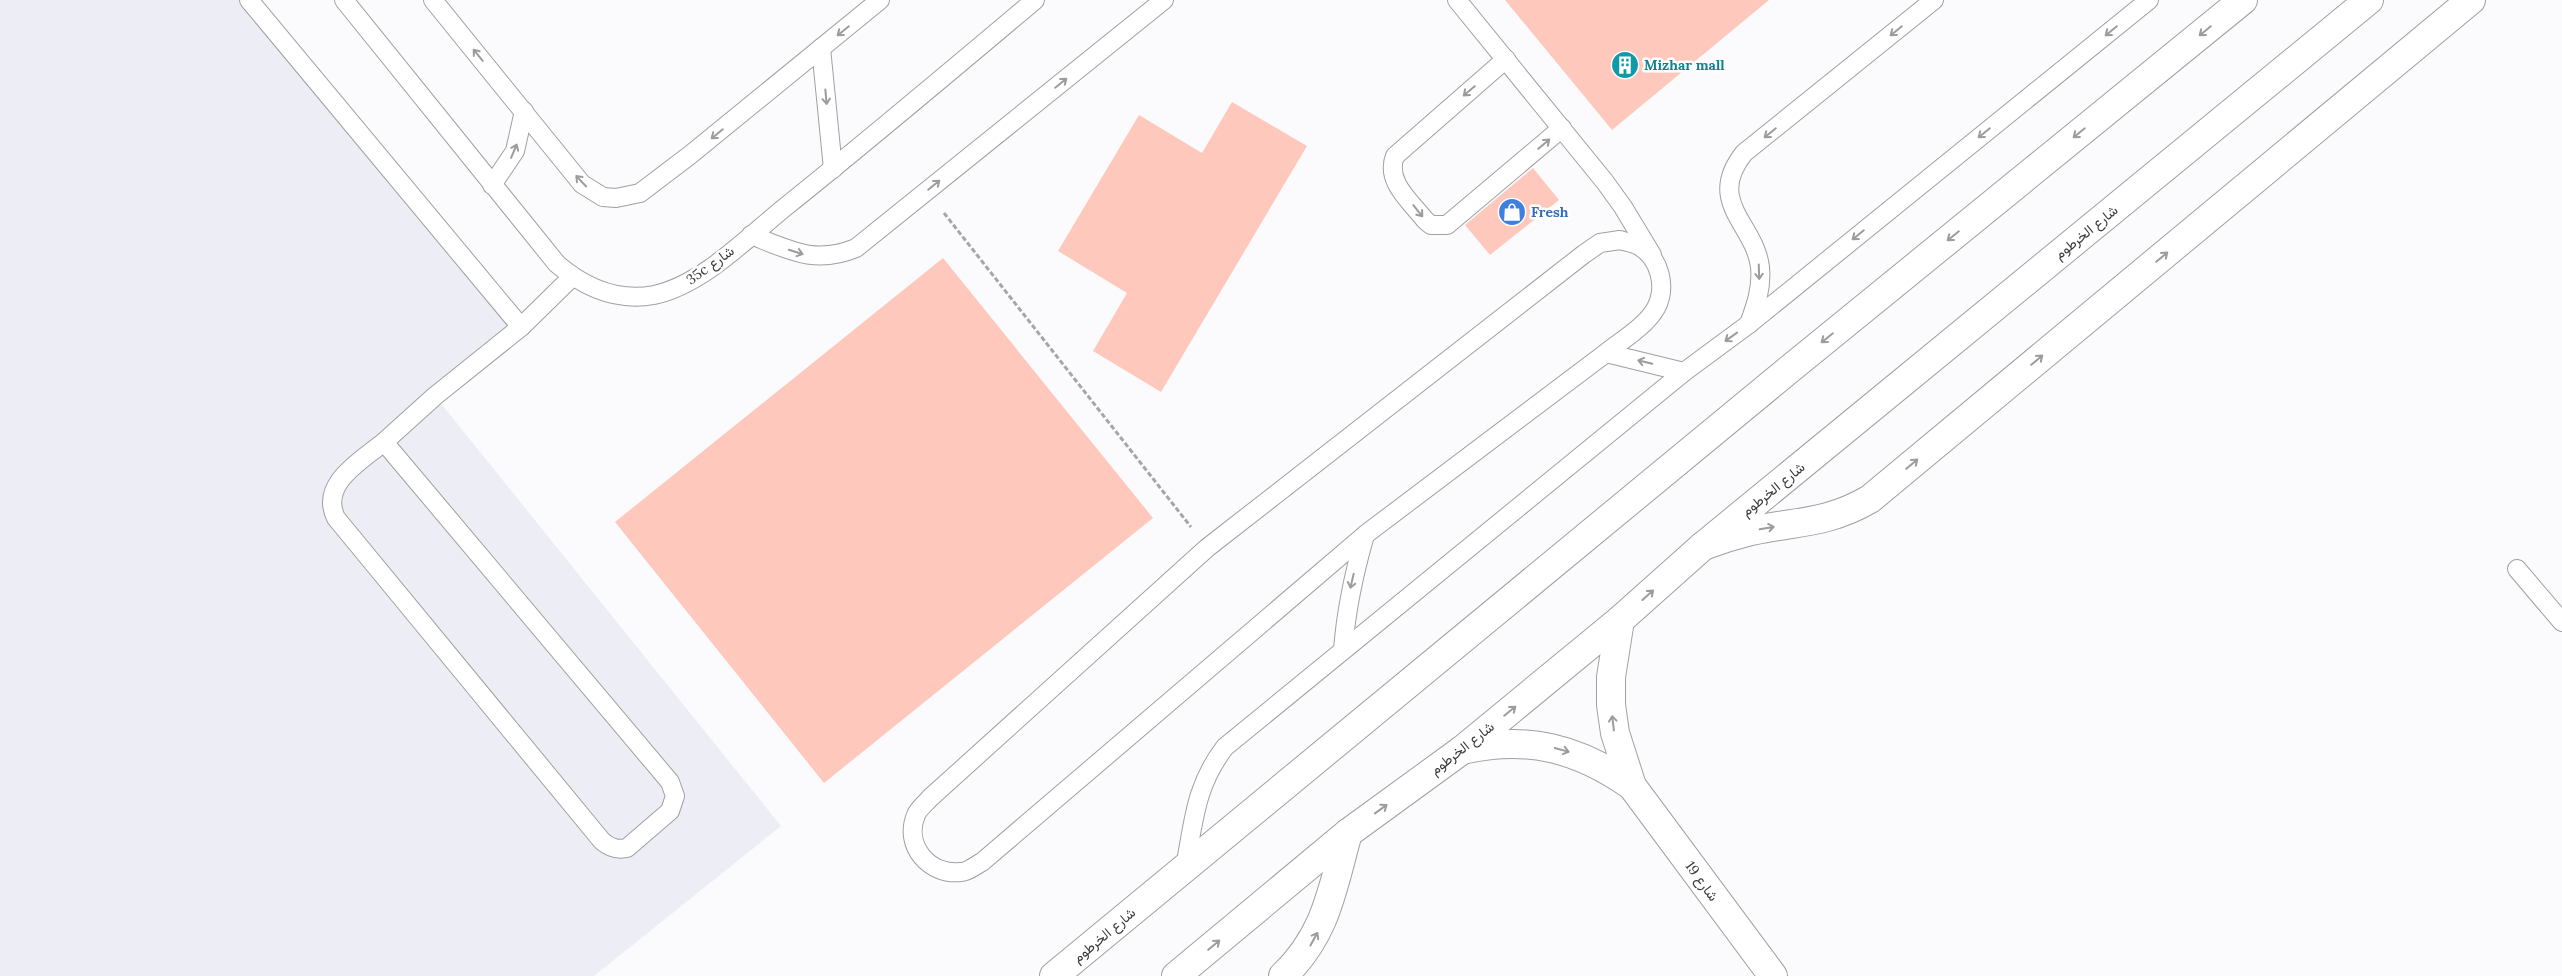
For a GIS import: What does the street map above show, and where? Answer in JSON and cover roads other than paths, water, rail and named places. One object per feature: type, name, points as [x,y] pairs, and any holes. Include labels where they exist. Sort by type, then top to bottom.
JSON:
[{"type":"main road","name":"شارع الخرطوم","points":[[1054,976],[1786,372],[2243,0]]},
{"type":"main road","name":"شارع الخرطوم","points":[[1176,976],[1348,833],[1462,750],[1620,620],[1703,546],[2369,0]]},
{"type":"main road","points":[[1703,546],[1752,531],[1820,520],[1854,508],[1870,499],[2471,0]]},
{"type":"main road","name":"شارع 19","points":[[1620,620],[1611,677],[1611,705],[1615,733],[1632,786],[1772,976]]},
{"type":"main road","name":"شارع 19","points":[[1462,750],[1506,743],[1551,748],[1594,762],[1632,786]]},
{"type":"main road","points":[[1283,976],[1312,943],[1324,920],[1348,833]]},
{"type":"lane","points":[[249,0],[521,327]]},
{"type":"lane","name":"35c شارع","points":[[344,0],[557,264],[572,277],[590,288],[611,294],[633,296],[654,295],[694,280],[833,169],[1035,0]]},
{"type":"lane","points":[[433,0],[582,184],[603,197],[628,197],[640,193],[690,155],[880,0]]},
{"type":"lane","points":[[751,235],[813,257],[842,254],[856,248],[1164,0]]},
{"type":"lane","points":[[1457,0],[1562,128],[1623,207],[1654,260],[1661,276],[1661,292],[1656,309],[1606,353],[1366,534],[982,862],[962,872],[955,872],[940,871],[921,858],[912,837],[916,815],[930,798],[1207,548],[1600,243],[1620,240],[1639,246],[1654,260]]},
{"type":"lane","points":[[1749,324],[1759,294],[1760,266],[1730,196],[1730,180],[1734,166],[1744,153],[1934,0]]},
{"type":"lane","points":[[1185,867],[1198,794],[1214,761],[1239,734],[1684,372],[1749,324],[2148,0]]},
{"type":"lane","points":[[821,48],[833,169]]},
{"type":"lane","points":[[1506,59],[1395,156],[1392,164],[1394,182],[1431,225],[1447,226],[1562,128]]},
{"type":"lane","points":[[492,185],[514,151],[521,132],[524,111]]},
{"type":"lane","points":[[384,442],[670,782],[675,796],[670,811],[627,848],[609,847],[602,841],[336,518],[331,508],[330,496],[334,486],[435,396],[521,327],[572,277]]},
{"type":"lane","points":[[1606,353],[1684,372]]},
{"type":"lane","points":[[1343,650],[1351,586],[1366,534]]},
{"type":"lane","points":[[2517,569],[2562,622]]},
{"type":"place","name":"Mizhar mall","points":[[1625,65]]},
{"type":"place","name":"Fresh","points":[[1512,212]]}]
